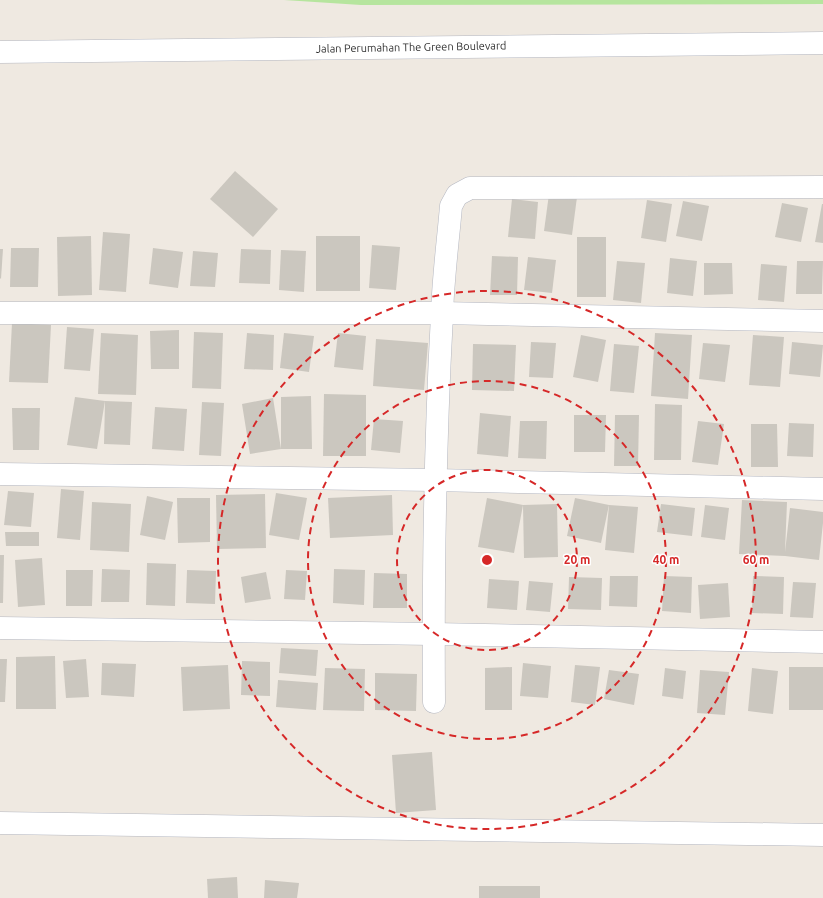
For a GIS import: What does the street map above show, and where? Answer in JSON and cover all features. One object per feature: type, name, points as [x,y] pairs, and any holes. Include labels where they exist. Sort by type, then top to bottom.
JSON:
[{"type":"street","name":"Jalan Perumahan The Green Boulevard","points":[[0,52],[823,43]]},
{"type":"street","points":[[434,702],[435,480],[442,313],[451,206],[457,195],[470,188],[823,187]]},
{"type":"street","points":[[0,313],[442,313],[823,321]]},
{"type":"street","points":[[0,474],[435,480],[823,489]]},
{"type":"street","points":[[0,628],[434,634],[823,642]]},
{"type":"street","points":[[0,823],[823,834]]},
{"type":"green space","points":[[284,0],[823,0],[823,4],[361,5]]},
{"type":"building","points":[[235,171],[278,209],[253,237],[210,199]]},
{"type":"building","points":[[549,194],[577,197],[572,235],[544,231]]},
{"type":"building","points":[[512,199],[538,202],[535,239],[508,237]]},
{"type":"building","points":[[647,200],[672,204],[666,242],[641,238]]},
{"type":"building","points":[[683,201],[709,206],[702,241],[676,236]]},
{"type":"building","points":[[782,203],[808,208],[801,242],[775,237]]},
{"type":"building","points":[[823,204],[823,243],[815,242]]},
{"type":"building","points":[[103,232],[130,234],[126,292],[99,290]]},
{"type":"building","points":[[91,236],[92,295],[58,296],[57,237]]},
{"type":"building","points":[[316,236],[360,236],[360,291],[316,291]]},
{"type":"building","points":[[577,237],[606,237],[606,297],[577,297]]},
{"type":"building","points":[[372,245],[400,247],[396,290],[369,288]]},
{"type":"building","points":[[11,248],[39,248],[38,287],[10,287]]},
{"type":"building","points":[[153,248],[183,252],[178,288],[149,284]]},
{"type":"building","points":[[0,249],[3,249],[1,279],[0,278]]},
{"type":"building","points":[[241,249],[271,250],[270,284],[239,283]]},
{"type":"building","points":[[281,250],[306,251],[304,292],[279,290]]},
{"type":"building","points":[[193,251],[218,253],[215,287],[190,286]]},
{"type":"building","points":[[492,256],[518,257],[517,295],[490,295]]},
{"type":"building","points":[[528,257],[556,260],[552,293],[524,290]]},
{"type":"building","points":[[670,258],[697,261],[693,296],[667,293]]},
{"type":"building","points":[[617,261],[645,263],[641,303],[613,300]]},
{"type":"building","points":[[797,261],[823,261],[822,294],[796,294]]},
{"type":"building","points":[[704,263],[732,263],[733,294],[704,295]]},
{"type":"building","points":[[761,264],[787,266],[784,302],[758,300]]},
{"type":"building","points":[[12,323],[51,325],[48,383],[9,382]]},
{"type":"building","points":[[67,327],[94,329],[90,371],[64,369]]},
{"type":"building","points":[[179,330],[179,369],[151,369],[150,331]]},
{"type":"building","points":[[194,332],[223,333],[221,389],[192,388]]},
{"type":"building","points":[[101,333],[138,335],[136,395],[98,394]]},
{"type":"building","points":[[247,333],[274,335],[273,370],[244,369]]},
{"type":"building","points":[[284,333],[314,336],[309,372],[280,368]]},
{"type":"building","points":[[338,333],[366,336],[363,370],[334,367]]},
{"type":"building","points":[[655,333],[692,335],[688,399],[651,396]]},
{"type":"building","points":[[581,335],[606,340],[598,382],[573,377]]},
{"type":"building","points":[[753,335],[784,337],[780,387],[749,385]]},
{"type":"building","points":[[376,339],[428,343],[424,390],[373,386]]},
{"type":"building","points":[[531,342],[556,343],[553,378],[529,377]]},
{"type":"building","points":[[792,342],[823,345],[820,377],[789,374]]},
{"type":"building","points":[[703,343],[730,345],[725,382],[699,379]]},
{"type":"building","points":[[473,344],[516,345],[514,391],[472,390]]},
{"type":"building","points":[[614,344],[639,346],[634,393],[610,391]]},
{"type":"building","points":[[324,394],[366,395],[366,456],[323,456]]},
{"type":"building","points":[[311,396],[312,449],[281,449],[281,397]]},
{"type":"building","points":[[75,397],[105,401],[97,449],[67,445]]},
{"type":"building","points":[[273,398],[281,449],[250,454],[242,404]]},
{"type":"building","points":[[105,401],[132,402],[130,445],[104,444]]},
{"type":"building","points":[[202,402],[224,403],[221,456],[199,455]]},
{"type":"building","points":[[655,404],[682,405],[681,460],[654,460]]},
{"type":"building","points":[[155,407],[187,409],[184,451],[152,449]]},
{"type":"building","points":[[12,408],[40,408],[39,450],[13,450]]},
{"type":"building","points":[[480,413],[511,416],[508,457],[477,454]]},
{"type":"building","points":[[574,415],[606,415],[605,452],[574,452]]},
{"type":"building","points":[[615,415],[639,415],[638,466],[614,466]]},
{"type":"building","points":[[374,419],[403,421],[400,453],[371,450]]},
{"type":"building","points":[[520,421],[547,421],[546,459],[518,458]]},
{"type":"building","points":[[698,421],[724,424],[718,465],[692,462]]},
{"type":"building","points":[[789,423],[814,424],[813,457],[787,456]]},
{"type":"building","points":[[751,424],[777,424],[778,467],[751,467]]},
{"type":"building","points":[[61,489],[84,491],[80,540],[57,538]]},
{"type":"building","points":[[8,491],[34,493],[31,527],[4,525]]},
{"type":"building","points":[[276,493],[307,498],[299,540],[269,535]]},
{"type":"building","points":[[265,494],[266,548],[217,549],[216,495]]},
{"type":"building","points":[[392,495],[393,535],[330,538],[328,498]]},
{"type":"building","points":[[147,496],[173,502],[165,540],[140,535]]},
{"type":"building","points":[[177,498],[210,498],[210,542],[178,543]]},
{"type":"building","points":[[487,498],[523,505],[514,553],[478,547]]},
{"type":"building","points":[[575,498],[609,505],[601,543],[567,536]]},
{"type":"building","points":[[742,500],[787,502],[785,552],[790,508],[823,512],[819,560],[785,556],[739,554]]},
{"type":"building","points":[[92,502],[131,504],[129,552],[90,550]]},
{"type":"building","points":[[557,504],[558,557],[524,558],[523,505]]},
{"type":"building","points":[[661,504],[695,508],[692,536],[657,532]]},
{"type":"building","points":[[609,505],[638,507],[634,553],[605,550]]},
{"type":"building","points":[[705,505],[729,508],[725,540],[701,537]]},
{"type":"building","points":[[5,532],[39,532],[39,546],[6,546]]},
{"type":"building","points":[[0,555],[4,555],[3,603],[0,603]]},
{"type":"building","points":[[42,558],[45,605],[18,607],[15,560]]},
{"type":"building","points":[[147,563],[176,564],[175,606],[146,605]]},
{"type":"building","points":[[102,569],[130,570],[129,602],[101,602]]},
{"type":"building","points":[[334,569],[365,570],[364,605],[333,603]]},
{"type":"building","points":[[66,570],[93,570],[92,606],[66,606]]},
{"type":"building","points":[[187,570],[216,571],[215,604],[186,603]]},
{"type":"building","points":[[286,570],[307,571],[305,600],[284,599]]},
{"type":"building","points":[[266,572],[271,599],[245,603],[241,577]]},
{"type":"building","points":[[374,573],[407,574],[407,608],[373,608]]},
{"type":"building","points":[[610,576],[638,576],[637,607],[609,606]]},
{"type":"building","points":[[664,576],[692,577],[691,613],[662,611]]},
{"type":"building","points":[[753,576],[784,577],[783,614],[752,613]]},
{"type":"building","points":[[569,577],[602,578],[601,610],[568,609]]},
{"type":"building","points":[[489,579],[519,581],[517,610],[487,608]]},
{"type":"building","points":[[529,581],[553,583],[550,612],[526,610]]},
{"type":"building","points":[[793,582],[816,583],[813,618],[790,617]]},
{"type":"building","points":[[728,583],[730,617],[700,619],[698,585]]},
{"type":"building","points":[[281,648],[318,650],[316,676],[279,673]]},
{"type":"building","points":[[55,656],[56,709],[16,709],[16,657]]},
{"type":"building","points":[[0,659],[7,659],[5,702],[0,702]]},
{"type":"building","points":[[86,659],[89,697],[66,698],[63,661]]},
{"type":"building","points":[[242,661],[270,662],[270,696],[241,695]]},
{"type":"building","points":[[102,663],[136,664],[134,697],[101,695]]},
{"type":"building","points":[[523,663],[551,666],[548,698],[520,696]]},
{"type":"building","points":[[228,665],[230,709],[183,711],[181,667]]},
{"type":"building","points":[[575,665],[600,667],[595,705],[571,702]]},
{"type":"building","points":[[512,667],[512,710],[485,710],[485,668]]},
{"type":"building","points":[[789,667],[823,667],[823,710],[789,710]]},
{"type":"building","points":[[325,668],[365,669],[364,711],[323,710]]},
{"type":"building","points":[[665,668],[686,671],[683,699],[662,696]]},
{"type":"building","points":[[752,668],[778,671],[773,714],[748,711]]},
{"type":"building","points":[[609,670],[639,674],[634,705],[604,699]]},
{"type":"building","points":[[700,670],[729,672],[725,715],[697,713]]},
{"type":"building","points":[[375,673],[417,674],[416,711],[375,710]]},
{"type":"building","points":[[278,680],[318,683],[316,710],[276,707]]},
{"type":"building","points":[[432,752],[436,810],[396,813],[392,755]]},
{"type":"building","points":[[237,877],[238,898],[208,898],[207,879]]},
{"type":"building","points":[[265,880],[299,883],[297,898],[264,898]]},
{"type":"building","points":[[479,886],[540,886],[540,898],[479,898]]}]
